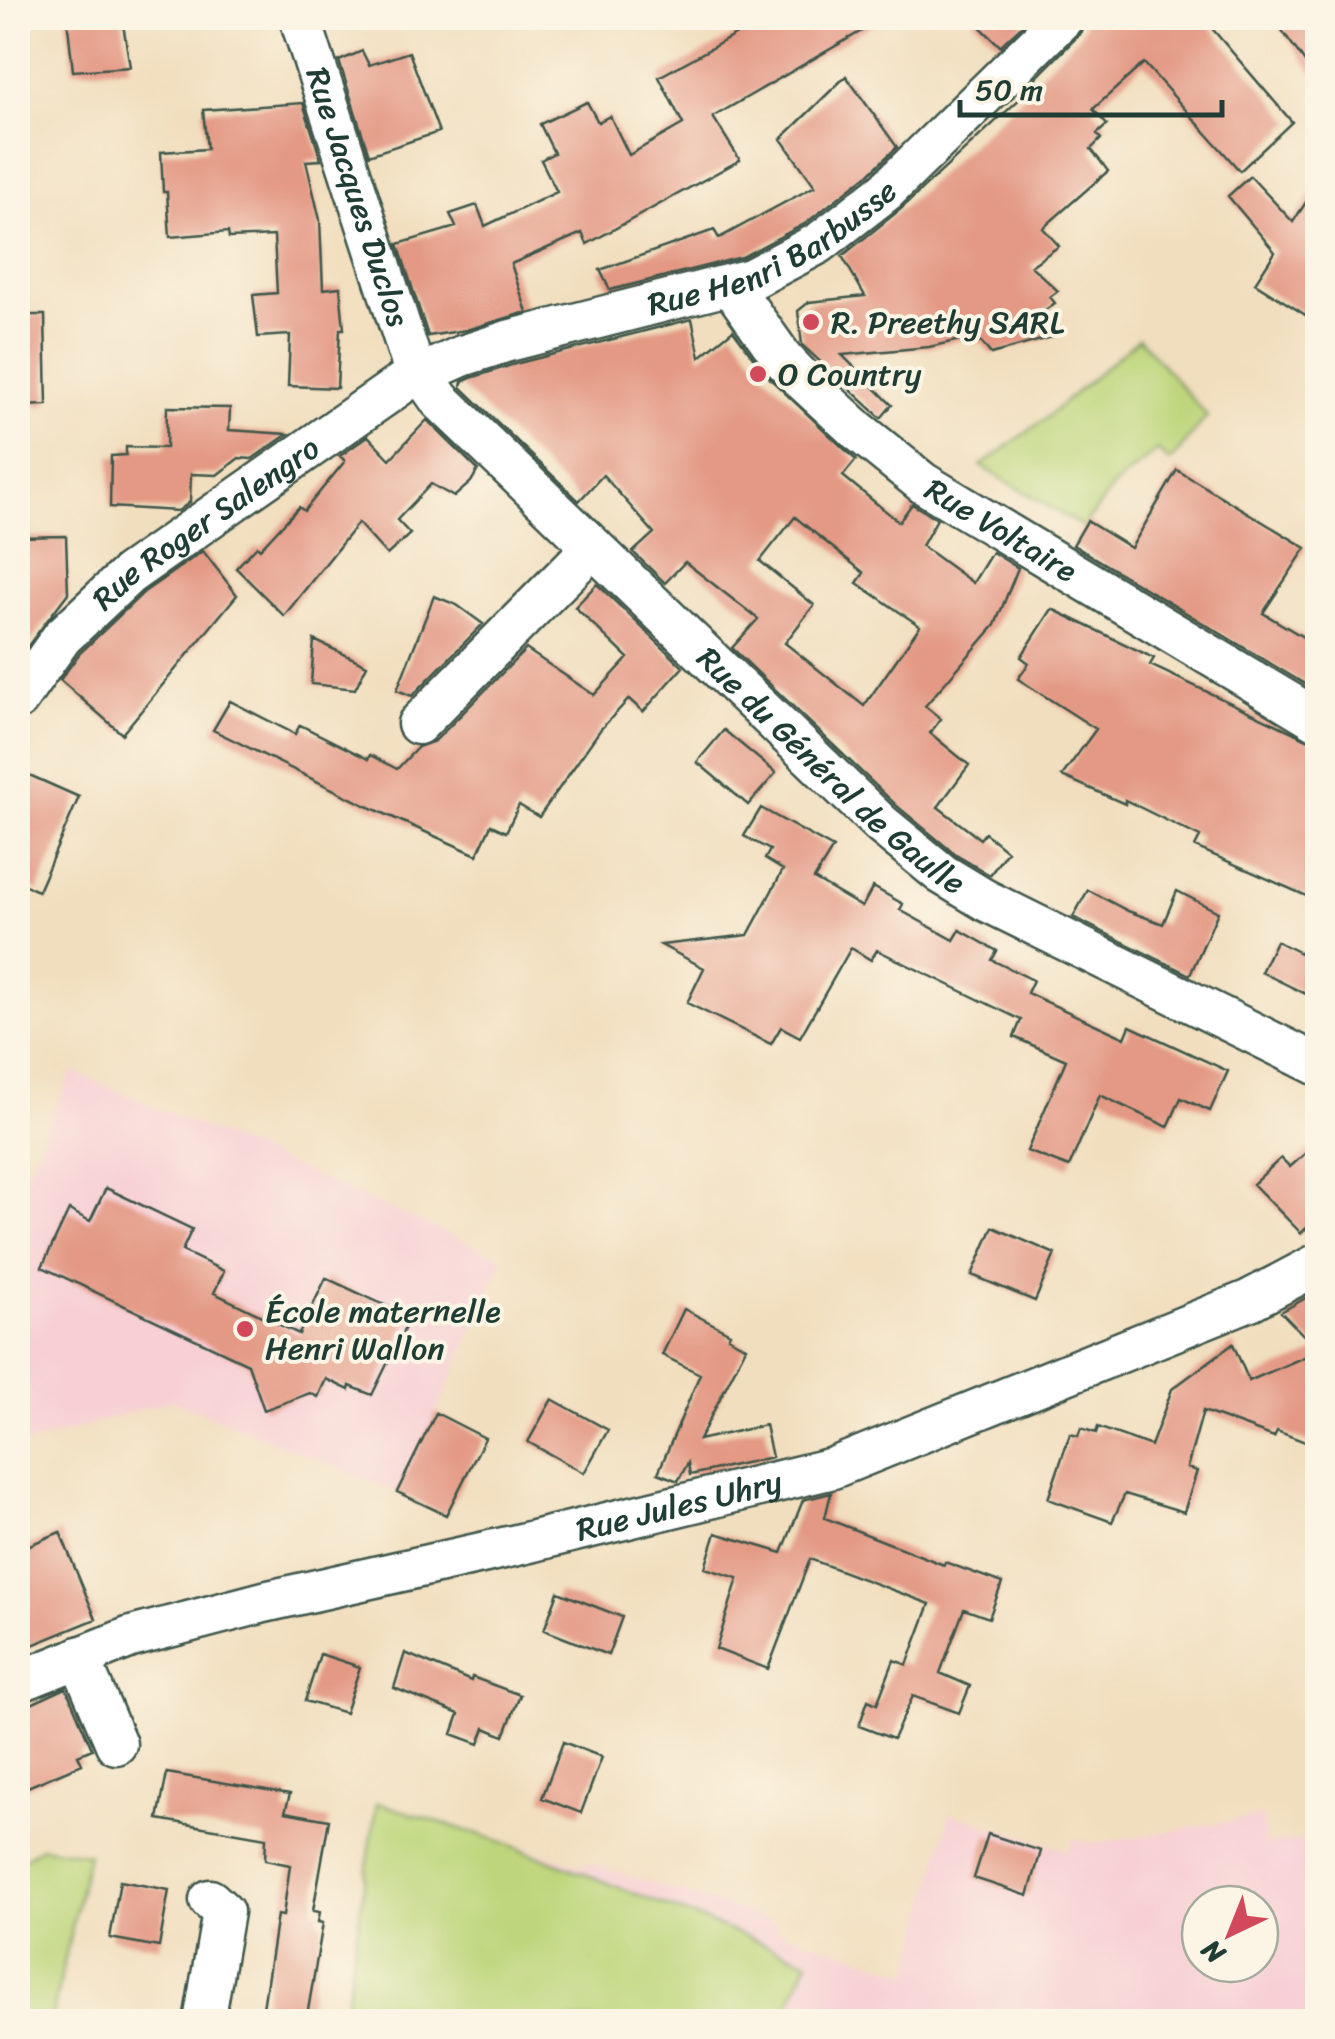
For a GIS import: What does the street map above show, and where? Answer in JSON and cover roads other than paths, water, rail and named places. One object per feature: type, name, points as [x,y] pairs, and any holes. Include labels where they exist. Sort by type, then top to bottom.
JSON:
[{"type":"street","name":"Rue Jacques Duclos","points":[[300,18],[402,336],[419,373]]},
{"type":"street","name":"Rue Henri Barbusse","points":[[419,373],[508,341],[731,286],[772,271],[843,228],[886,191],[1062,18]]},
{"type":"street","name":"Rue Voltaire","points":[[731,286],[776,350],[805,382],[923,483],[1318,720]]},
{"type":"street","name":"Rue du Général de Gaulle","points":[[419,373],[440,400],[592,547],[869,812],[942,874],[985,900],[1318,1065]]},
{"type":"street","name":"Rue Roger Salengro","points":[[18,699],[62,637],[129,574],[365,406],[419,373]]},
{"type":"street","points":[[418,724],[592,547]]},
{"type":"street","name":"Rue Jules Uhry","points":[[18,1682],[132,1636],[833,1468],[1250,1300],[1318,1264]]},
{"type":"street","points":[[79,1657],[116,1744]]},
{"type":"street","points":[[204,2022],[223,1912],[210,1900]]},
{"type":"place","name":"R. Preethy SARL","points":[[811,322]]},
{"type":"place","name":"O Country","points":[[758,374]]},
{"type":"place","name":"École maternelle Henri Wallon","points":[[245,1329]]}]
